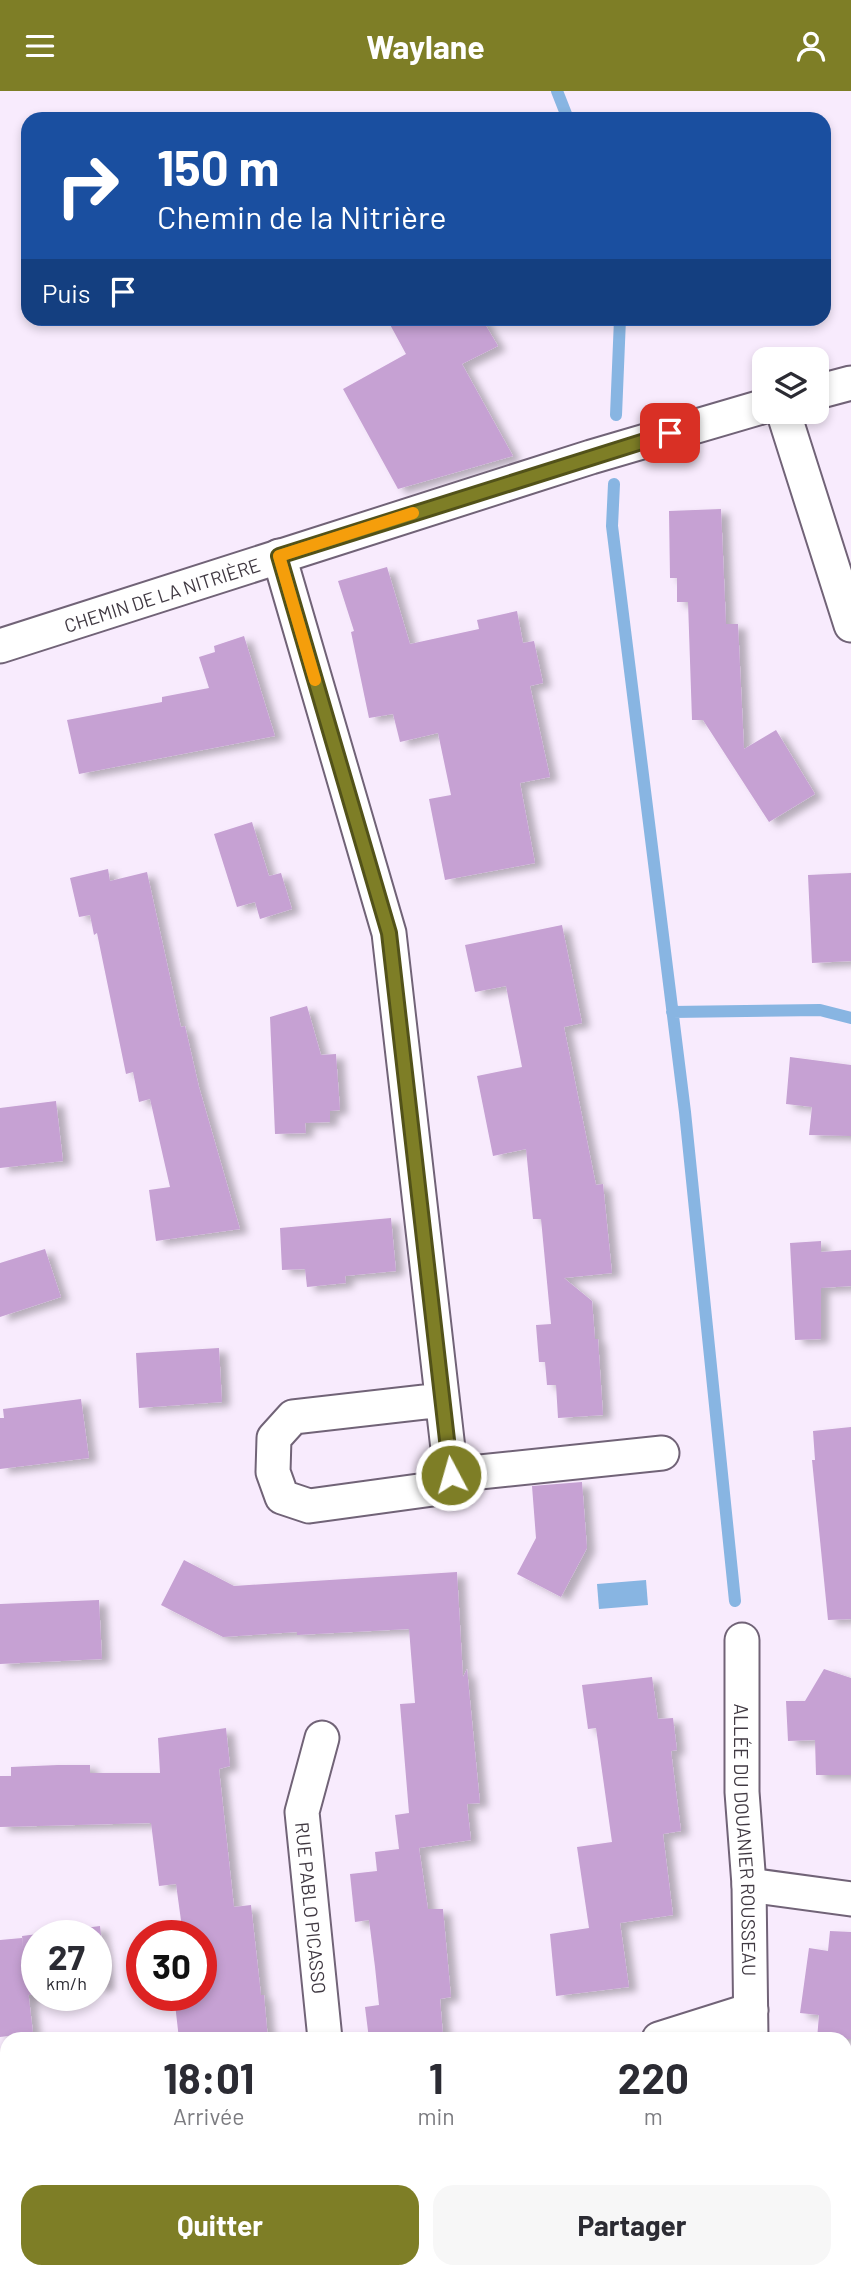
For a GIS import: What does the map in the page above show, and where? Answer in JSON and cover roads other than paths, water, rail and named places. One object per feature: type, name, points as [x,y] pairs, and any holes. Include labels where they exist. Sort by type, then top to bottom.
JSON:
[{"type":"street","points":[[829,389],[851,383]]},
{"type":"street","name":"CHEMIN DE LA NITRIÈRE","points":[[0,646],[591,457],[752,410]]},
{"type":"street","points":[[787,424],[851,625]]},
{"type":"street","points":[[279,556],[389,933],[451,1475]]},
{"type":"street","points":[[442,1400],[293,1417],[274,1438],[272,1472],[282,1497],[309,1506],[433,1489],[451,1475],[662,1453]]},
{"type":"street","name":"ALLÉE DU DOUANIER ROUSSEAU","points":[[742,1640],[742,1792],[749,1885],[751,2024]]},
{"type":"street","name":"RUE PABLO PICASSO","points":[[322,1738],[302,1812],[325,2032]]},
{"type":"street","points":[[749,1885],[851,1899]]},
{"type":"street","points":[[702,2032],[751,2024]]},
{"type":"water","points":[[646,1580],[648,1605],[599,1609],[597,1584]]},
{"type":"waterway","points":[[557,91],[565,112]]},
{"type":"waterway","points":[[616,415],[620,326]]},
{"type":"waterway","points":[[614,484],[612,526],[685,1112],[735,1601]]},
{"type":"waterway","points":[[672,1012],[820,1010],[851,1018]]}]
